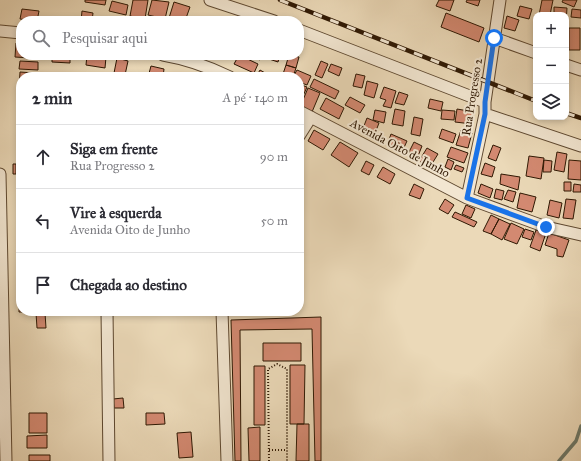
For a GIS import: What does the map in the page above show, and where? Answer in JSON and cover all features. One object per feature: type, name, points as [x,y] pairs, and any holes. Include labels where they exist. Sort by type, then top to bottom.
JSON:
[{"type":"street","points":[[210,0],[259,16]]},
{"type":"street","name":"Rua Progresso 2","points":[[467,198],[485,114],[485,102],[500,0]]},
{"type":"street","points":[[0,31],[16,33]]},
{"type":"street","points":[[304,32],[485,102]]},
{"type":"street","points":[[494,38],[533,52]]},
{"type":"street","points":[[186,60],[219,72]]},
{"type":"street","points":[[569,66],[581,70]]},
{"type":"street","name":"Avenida Oito de Junho","points":[[304,114],[467,198],[546,227],[581,235]]},
{"type":"street","points":[[485,114],[581,146]]},
{"type":"street","points":[[304,128],[311,117]]},
{"type":"street","points":[[0,174],[6,461]]},
{"type":"street","points":[[107,316],[110,461]]},
{"type":"street","points":[[222,316],[227,461]]},
{"type":"path","points":[[270,461],[268,369],[277,364],[287,369],[287,461]]},
{"type":"path","points":[[269,450],[287,450]]},
{"type":"building","points":[[85,0],[106,0],[105,5],[85,2]]},
{"type":"building","points":[[133,0],[148,0],[145,16],[130,16]]},
{"type":"building","points":[[152,0],[169,2],[166,16],[148,15]]},
{"type":"building","points":[[439,0],[454,0],[450,11],[436,6]]},
{"type":"building","points":[[467,0],[480,0],[478,6],[466,2]]},
{"type":"building","points":[[542,0],[553,0],[551,12],[540,12]]},
{"type":"building","points":[[563,0],[577,0],[574,7],[562,2]]},
{"type":"building","points":[[112,1],[128,5],[126,15],[109,11]]},
{"type":"building","points":[[174,2],[190,7],[187,16],[170,16]]},
{"type":"building","points":[[520,6],[532,9],[529,19],[517,16]]},
{"type":"building","points":[[554,7],[567,8],[567,12],[554,12]]},
{"type":"building","points":[[22,9],[39,11],[38,16],[21,16]]},
{"type":"building","points":[[572,9],[581,10],[581,18],[571,17]]},
{"type":"building","points":[[82,11],[93,13],[93,16],[82,16]]},
{"type":"building","points":[[446,13],[484,28],[479,42],[441,27]]},
{"type":"building","points":[[507,16],[519,20],[515,31],[504,28]]},
{"type":"building","points":[[569,28],[580,28],[580,50],[569,50]]},
{"type":"building","points":[[52,60],[70,60],[70,63],[52,62]]},
{"type":"building","points":[[86,60],[106,60],[105,68],[86,65]]},
{"type":"building","points":[[117,60],[128,61],[126,72],[114,72]]},
{"type":"building","points":[[236,60],[250,60],[258,64],[254,72],[252,72],[234,64]]},
{"type":"building","points":[[288,60],[298,60],[296,68],[286,65]]},
{"type":"building","points":[[20,61],[38,62],[38,70],[19,69]]},
{"type":"building","points":[[321,61],[328,64],[322,78],[315,75]]},
{"type":"building","points":[[331,64],[342,68],[339,76],[328,71]]},
{"type":"building","points":[[286,65],[296,68],[295,72],[284,72]]},
{"type":"building","points":[[151,66],[164,69],[164,72],[149,72]]},
{"type":"building","points":[[304,73],[311,76],[307,85],[304,84]]},
{"type":"building","points":[[356,74],[365,76],[362,88],[353,86]]},
{"type":"building","points":[[314,79],[339,91],[335,99],[310,87]]},
{"type":"building","points":[[367,81],[378,84],[374,98],[364,95]]},
{"type":"building","points":[[304,86],[307,87],[304,94]]},
{"type":"building","points":[[384,87],[396,91],[391,108],[383,106],[386,100],[380,98]]},
{"type":"building","points":[[308,88],[320,93],[312,112],[304,109],[304,98]]},
{"type":"building","points":[[399,92],[408,95],[404,105],[395,103]]},
{"type":"building","points":[[350,97],[365,105],[360,113],[345,105]]},
{"type":"building","points":[[326,98],[344,108],[339,119],[320,109]]},
{"type":"building","points":[[430,99],[443,102],[441,111],[428,108]]},
{"type":"building","points":[[395,109],[405,111],[403,126],[392,124]]},
{"type":"building","points":[[457,109],[474,112],[472,124],[455,122]]},
{"type":"building","points":[[375,110],[386,112],[384,123],[373,120]]},
{"type":"building","points":[[442,110],[455,111],[454,120],[441,119]]},
{"type":"building","points":[[414,117],[423,119],[420,136],[411,134]]},
{"type":"building","points":[[367,118],[379,123],[374,136],[362,131]]},
{"type":"building","points":[[442,129],[456,134],[453,143],[439,138]]},
{"type":"building","points":[[314,130],[330,139],[323,150],[308,141]]},
{"type":"building","points":[[461,130],[472,133],[468,148],[456,145]]},
{"type":"building","points":[[391,134],[407,141],[402,152],[387,145]]},
{"type":"building","points":[[340,142],[358,153],[349,167],[331,155]]},
{"type":"building","points":[[414,142],[422,146],[418,156],[409,152]]},
{"type":"building","points":[[493,145],[501,148],[496,161],[488,158]]},
{"type":"building","points":[[451,147],[468,153],[464,163],[447,157]]},
{"type":"building","points":[[427,148],[438,154],[430,167],[419,161]]},
{"type":"building","points":[[557,152],[567,154],[564,172],[554,170]]},
{"type":"building","points":[[529,156],[544,158],[541,179],[526,176]]},
{"type":"building","points":[[448,159],[454,162],[451,170],[445,167]]},
{"type":"building","points":[[544,160],[552,161],[551,172],[543,172]]},
{"type":"building","points":[[569,160],[581,161],[581,180],[568,179]]},
{"type":"building","points":[[366,161],[374,165],[369,175],[361,171]]},
{"type":"building","points":[[485,163],[495,167],[492,177],[481,174]]},
{"type":"building","points":[[13,164],[16,164],[16,174],[13,174]]},
{"type":"building","points":[[456,165],[464,168],[462,172],[454,169]]},
{"type":"building","points":[[383,167],[395,174],[390,184],[377,177]]},
{"type":"building","points":[[501,174],[520,177],[518,190],[500,184]]},
{"type":"building","points":[[564,182],[571,182],[571,191],[564,191]]},
{"type":"building","points":[[414,184],[424,189],[420,199],[409,195]]},
{"type":"building","points":[[481,184],[493,189],[490,198],[478,193]]},
{"type":"building","points":[[574,184],[581,185],[581,192],[573,192]]},
{"type":"building","points":[[496,189],[504,191],[502,200],[494,198]]},
{"type":"building","points":[[508,190],[516,192],[513,202],[504,199]]},
{"type":"building","points":[[520,193],[536,197],[532,212],[517,208]]},
{"type":"building","points":[[445,199],[454,205],[448,214],[439,209]]},
{"type":"building","points":[[566,199],[576,200],[573,219],[563,218]]},
{"type":"building","points":[[550,200],[562,203],[559,218],[547,215]]},
{"type":"building","points":[[466,205],[475,209],[471,218],[462,214]]},
{"type":"building","points":[[455,212],[477,222],[474,227],[452,217]]},
{"type":"building","points":[[491,215],[499,219],[491,234],[483,231]]},
{"type":"building","points":[[499,219],[510,224],[502,240],[491,234]]},
{"type":"building","points":[[511,223],[524,229],[517,244],[504,239]]},
{"type":"building","points":[[525,229],[534,232],[531,240],[522,237]]},
{"type":"building","points":[[536,230],[546,233],[540,251],[530,247]]},
{"type":"building","points":[[549,233],[569,240],[563,257],[557,256],[557,249],[545,245]]},
{"type":"building","points":[[36,316],[45,316],[46,328],[37,328]]},
{"type":"building","points":[[321,317],[321,461],[315,461],[312,329],[240,330],[241,461],[235,461],[231,320]]},
{"type":"building","points":[[263,343],[301,343],[301,361],[263,361]]},
{"type":"building","points":[[290,365],[305,365],[304,424],[290,424]]},
{"type":"building","points":[[254,366],[265,366],[265,425],[254,425]]},
{"type":"building","points":[[123,398],[124,408],[114,408],[113,399]]},
{"type":"building","points":[[29,413],[47,413],[47,433],[29,433]]},
{"type":"building","points":[[146,413],[164,413],[165,424],[146,425]]},
{"type":"building","points":[[297,424],[309,424],[309,461],[296,461]]},
{"type":"building","points":[[260,427],[260,461],[249,461],[248,428]]},
{"type":"building","points":[[191,432],[193,457],[179,458],[177,433]]},
{"type":"building","points":[[47,435],[47,448],[27,448],[27,436]]},
{"type":"building","points":[[29,455],[50,455],[50,461],[29,461]]},
{"type":"waterway","points":[[559,461],[576,441],[581,426]]},
{"type":"railway","points":[[280,0],[533,100]]},
{"type":"railway","points":[[569,114],[581,118]]},
{"type":"route","points":[[494,38],[485,102],[485,114],[467,198],[507,214],[546,227]]}]
